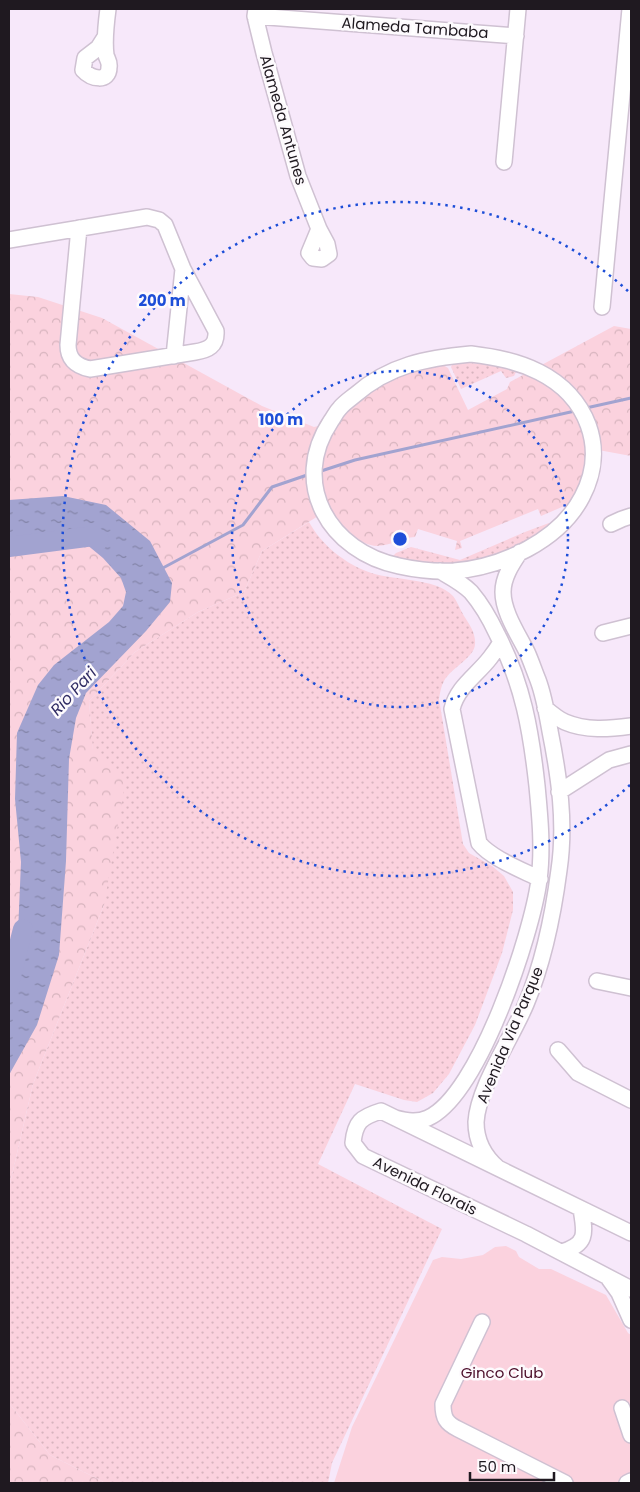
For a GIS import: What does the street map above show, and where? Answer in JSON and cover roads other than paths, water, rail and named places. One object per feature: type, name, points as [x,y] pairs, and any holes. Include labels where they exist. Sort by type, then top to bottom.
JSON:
[{"type":"street","points":[[105,37],[108,9]]},
{"type":"street","points":[[504,162],[518,9]]},
{"type":"street","points":[[602,307],[630,9]]},
{"type":"street","name":"Alameda Tambaba","points":[[256,12],[516,36]]},
{"type":"street","name":"Alameda Antunes","points":[[256,12],[264,53],[298,176],[319,229]]},
{"type":"street","points":[[9,240],[79,228],[147,217],[162,223],[167,229],[183,269],[216,331],[215,342],[207,350],[174,356],[90,369],[76,364],[68,353],[79,228]]},
{"type":"street","points":[[174,356],[183,269]]},
{"type":"street","name":"Avenida Via Parque","points":[[466,355],[498,357],[519,363],[555,381],[581,410],[589,424],[593,440],[594,458],[590,478],[582,498],[570,514],[534,545],[520,552],[497,562],[455,571],[412,569],[390,564],[356,547],[340,535],[328,520],[320,505],[315,488],[314,471],[318,445],[326,428],[340,408],[379,377],[409,364],[441,357],[466,355]]},
{"type":"street","points":[[611,524],[631,516]]},
{"type":"street","name":"Avenida Via Parque","points":[[498,1168],[487,1159],[477,1134],[478,1108],[525,1006],[548,942],[560,867],[562,838],[559,776],[539,683],[508,612],[503,594],[508,572],[520,552]]},
{"type":"street","name":"Avenida Via Parque","points":[[396,1118],[415,1122],[428,1118],[440,1111],[449,1103],[472,1070],[506,998],[532,917],[540,879],[540,820],[532,742],[524,702],[508,656],[485,610],[461,582],[439,571]]},
{"type":"street","points":[[603,633],[631,626]]},
{"type":"street","points":[[501,642],[490,658],[454,699],[452,709],[480,843],[483,848],[499,858],[540,879]]},
{"type":"street","points":[[545,708],[564,722],[584,727],[603,730],[631,726]]},
{"type":"street","points":[[559,792],[609,760],[631,754]]},
{"type":"street","points":[[597,982],[631,988]]},
{"type":"street","points":[[558,1050],[578,1073],[631,1100]]},
{"type":"street","name":"Avenida Florais","points":[[631,1233],[381,1111],[367,1116],[358,1124],[354,1132],[353,1143],[363,1156],[562,1252],[631,1289]]},
{"type":"street","points":[[562,1252],[575,1248],[582,1240],[585,1231],[581,1209]]},
{"type":"street","points":[[608,1278],[618,1293],[631,1320]]},
{"type":"street","points":[[482,1322],[443,1404],[443,1417],[450,1425],[565,1483]]},
{"type":"street","points":[[622,1408],[631,1435]]},
{"type":"street","points":[[626,1483],[631,1482]]},
{"type":"water","name":"Rio Pari","points":[[63,496],[106,505],[150,541],[172,583],[170,602],[146,631],[86,693],[76,718],[69,759],[66,861],[59,955],[37,1025],[9,1075],[9,991],[17,956],[21,862],[15,799],[17,733],[38,685],[54,665],[109,622],[123,606],[126,592],[121,578],[103,558],[80,539],[57,535],[9,544],[9,500]]},
{"type":"waterway","points":[[586,408],[631,398]]},
{"type":"waterway","points":[[318,472],[355,460],[575,411]]},
{"type":"waterway","points":[[161,569],[243,525],[272,487],[310,474]]},
{"type":"waterway","name":"Rio Pari","points":[[9,547],[94,536],[99,540]]},
{"type":"waterway","name":"Rio Pari","points":[[9,984],[23,929]]},
{"type":"park label","name":"Ginco Club","points":[[502,1373]]}]
